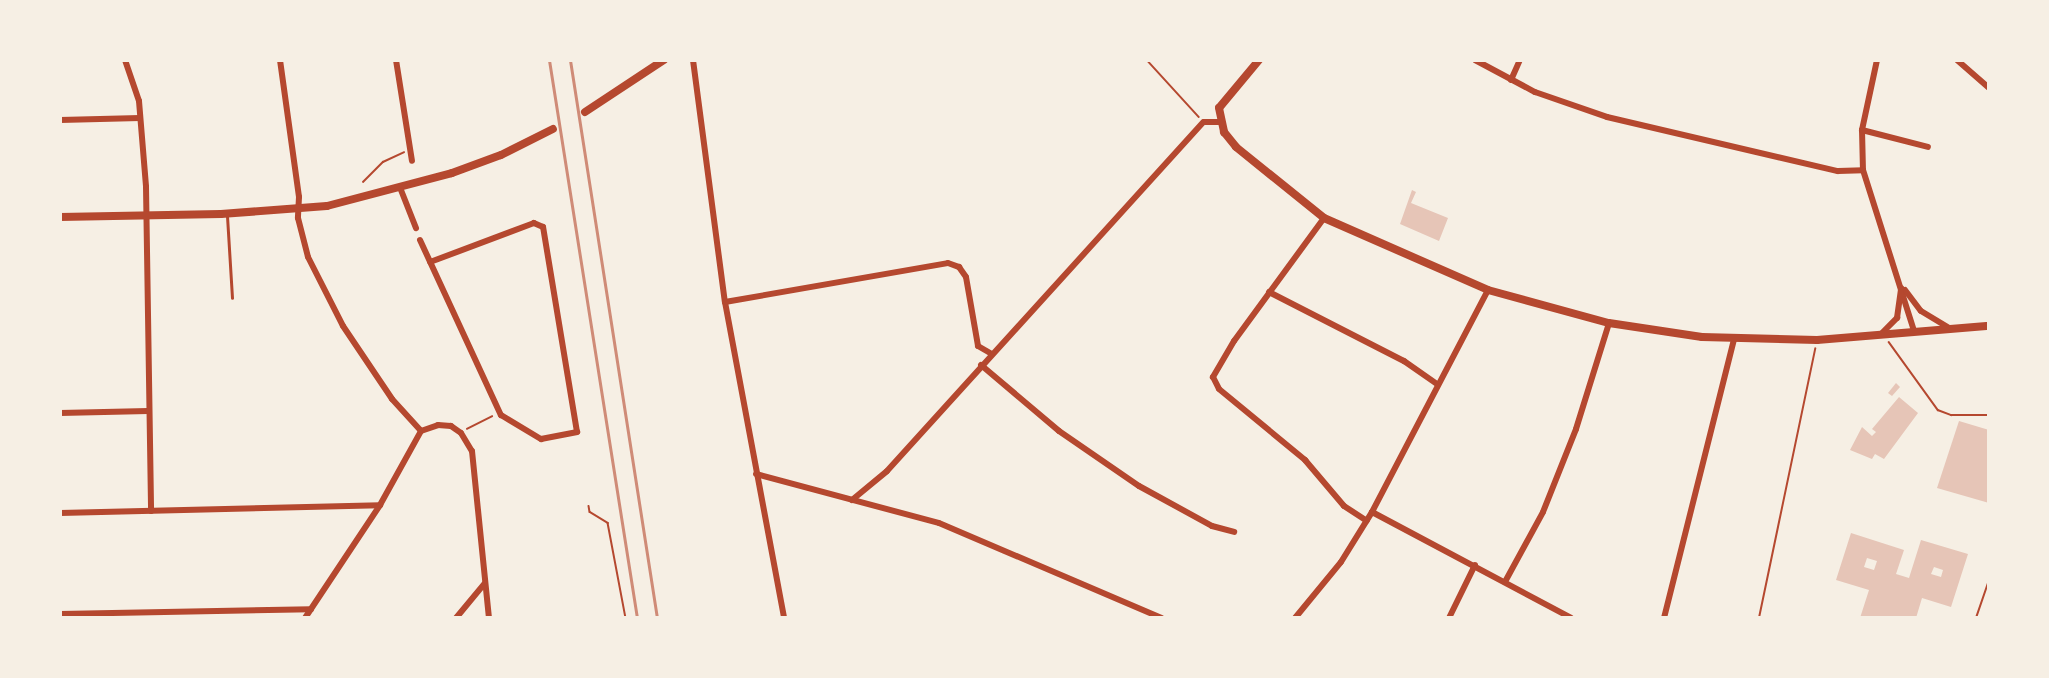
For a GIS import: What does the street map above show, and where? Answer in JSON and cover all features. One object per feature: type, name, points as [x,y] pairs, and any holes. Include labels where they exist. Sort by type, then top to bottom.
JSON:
[{"type":"street","points":[[125,60],[139,101],[140,118],[151,511]]},
{"type":"street","points":[[280,60],[306,252],[343,326],[392,399],[421,431]]},
{"type":"street","points":[[396,60],[412,161]]},
{"type":"street","points":[[585,112],[664,60]]},
{"type":"street","points":[[693,60],[725,302],[784,618]]},
{"type":"street","points":[[1259,60],[1226,96],[1219,108],[1220,122],[1236,147],[1324,218],[1488,290],[1609,323],[1734,339],[1817,340],[1948,327],[1989,326]]},
{"type":"street","points":[[1475,60],[1511,80],[1607,117],[1741,151],[1838,171],[1863,170]]},
{"type":"street","points":[[1511,80],[1520,60]]},
{"type":"street","points":[[1877,60],[1862,130],[1863,170],[1914,331]]},
{"type":"street","points":[[1957,60],[1989,88]]},
{"type":"street","points":[[60,120],[140,118]]},
{"type":"street","points":[[852,500],[886,471],[990,353],[1204,122],[1220,122]]},
{"type":"street","points":[[60,217],[227,214],[299,209],[401,190],[501,155],[553,129]]},
{"type":"street","points":[[1862,130],[1928,147]]},
{"type":"street","points":[[401,190],[416,228]]},
{"type":"street","points":[[1324,218],[1215,368],[1213,377],[1219,389],[1305,460],[1344,506],[1366,521]]},
{"type":"street","points":[[420,240],[430,262],[501,415],[541,439],[577,432],[543,227],[534,223],[430,262]]},
{"type":"street","points":[[725,302],[948,263],[959,267],[966,277],[978,346],[990,353]]},
{"type":"street","points":[[1901,285],[1921,310],[1948,327]]},
{"type":"street","points":[[1884,334],[1897,318],[1901,285]]},
{"type":"street","points":[[1295,618],[1341,562],[1372,512],[1488,290]]},
{"type":"street","points":[[1269,292],[1404,361],[1437,384]]},
{"type":"street","points":[[1506,580],[1543,512],[1576,429],[1609,323]]},
{"type":"street","points":[[1664,618],[1734,339]]},
{"type":"street","points":[[981,365],[1059,431],[1138,486],[1212,526],[1234,532]]},
{"type":"street","points":[[60,413],[148,411]]},
{"type":"street","points":[[305,618],[380,505],[421,431],[438,425],[451,426],[461,432],[472,451],[489,618]]},
{"type":"street","points":[[756,474],[939,523],[1162,618]]},
{"type":"street","points":[[60,513],[380,505]]},
{"type":"street","points":[[1372,512],[1474,566],[1506,580],[1570,618]]},
{"type":"street","points":[[1449,618],[1474,566]]},
{"type":"street","points":[[456,618],[484,583]]},
{"type":"street","points":[[60,614],[311,609]]},
{"type":"lane","points":[[227,214],[232,298]]},
{"type":"path","points":[[1147,60],[1204,122]]},
{"type":"path","points":[[363,182],[383,162],[410,149]]},
{"type":"path","points":[[1884,334],[1891,349],[1938,410],[1951,415],[1989,415]]},
{"type":"path","points":[[1759,618],[1817,340]]},
{"type":"path","points":[[461,432],[501,415]]},
{"type":"path","points":[[589,506],[591,512],[608,523],[626,618]]},
{"type":"path","points":[[1976,618],[1989,581]]},
{"type":"building","points":[[1412,190],[1416,192],[1411,203],[1448,218],[1439,241],[1400,224]]},
{"type":"building","points":[[1896,383],[1900,387],[1892,396],[1888,393]]},
{"type":"building","points":[[1899,397],[1918,413],[1884,459],[1875,454],[1872,459],[1850,450],[1862,427],[1872,436],[1876,432],[1872,429]]},
{"type":"building","points":[[1959,421],[1989,430],[1989,503],[1937,488]]},
{"type":"building","points":[[1851,533],[1904,550],[1896,574],[1909,578],[1921,540],[1968,554],[1951,607],[1922,598],[1916,618],[1860,618],[1869,590],[1836,580]],"holes":[[[1867,558],[1877,561],[1874,570],[1864,567]],[[1934,567],[1943,570],[1941,577],[1931,574]]]},
{"type":"railway","points":[[549,60],[637,618]]},
{"type":"railway","points":[[570,60],[657,618]]}]
